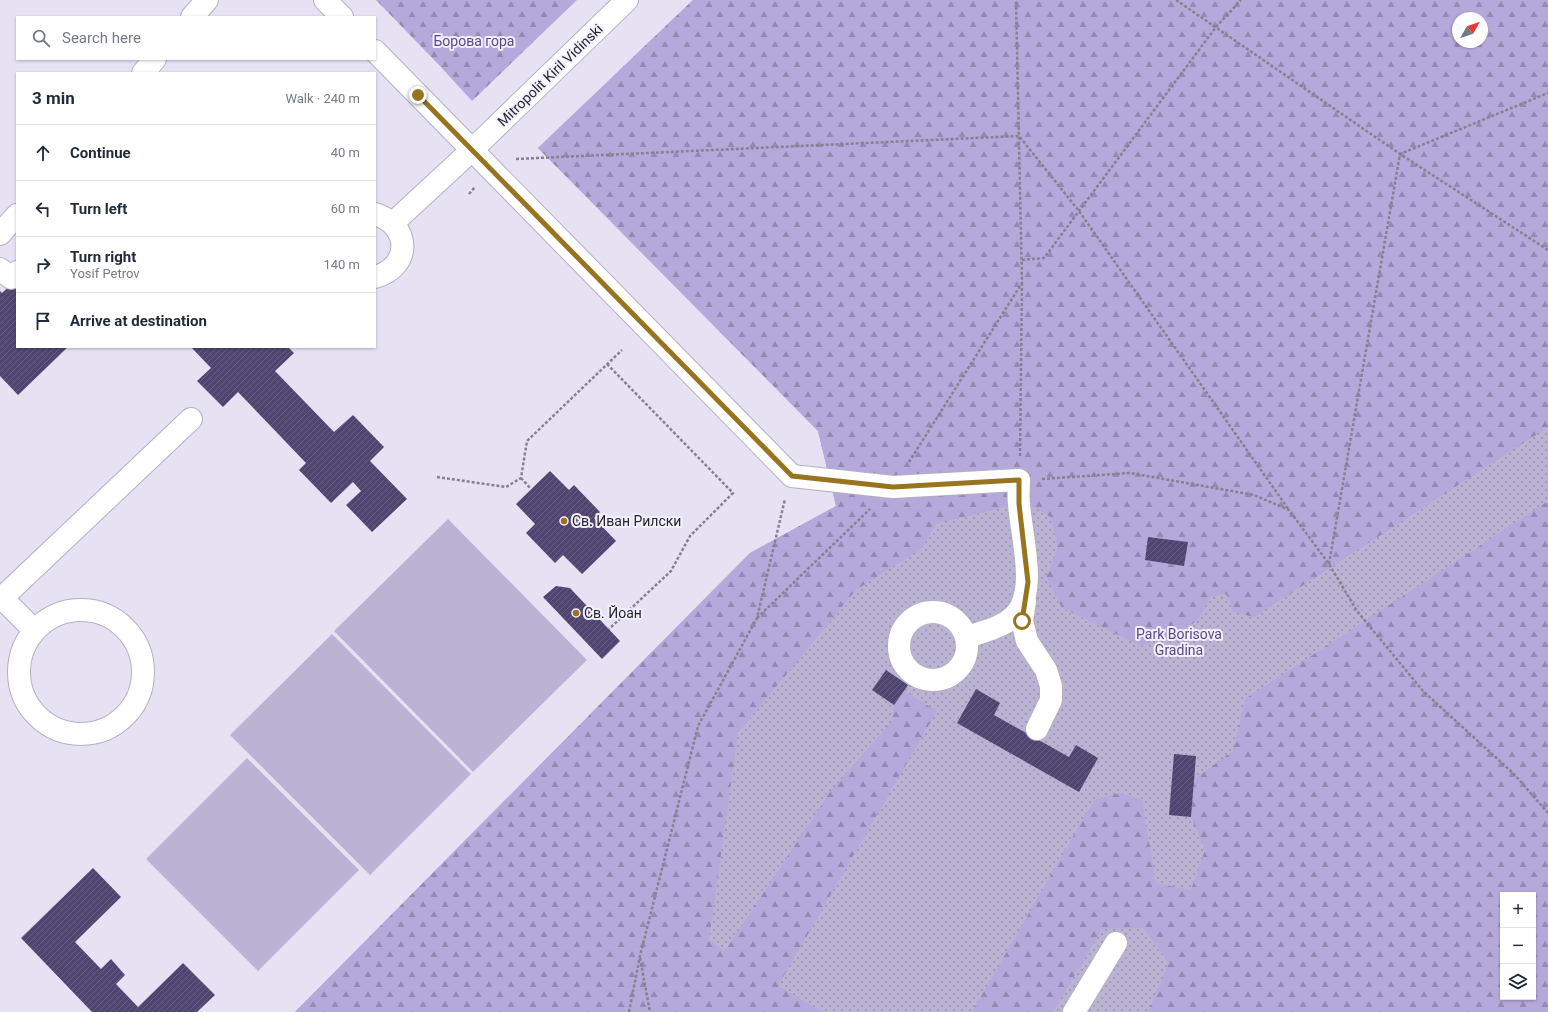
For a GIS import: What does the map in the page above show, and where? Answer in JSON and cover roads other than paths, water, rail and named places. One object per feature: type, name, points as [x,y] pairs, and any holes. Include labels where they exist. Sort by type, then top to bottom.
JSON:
[{"type":"street","points":[[193,16],[207,0]]},
{"type":"street","points":[[325,0],[341,16]]},
{"type":"street","name":"Mitropolit Kiril Vidinski","points":[[384,218],[472,150],[628,0]]},
{"type":"street","points":[[376,52],[792,476],[893,487],[1019,480],[1019,504],[1028,582],[1022,621],[1027,641],[1046,670],[1051,686],[1051,700],[1038,729]]},
{"type":"street","points":[[144,72],[154,60]]},
{"type":"street","points":[[0,234],[16,216]]},
{"type":"street","points":[[376,277],[384,275],[392,269],[399,261],[402,252],[402,241],[399,231],[384,218]]},
{"type":"street","points":[[0,268],[11,278],[16,273]]},
{"type":"street","points":[[34,630],[1,597],[191,419]]},
{"type":"street","points":[[966,638],[982,631],[998,627],[1014,617],[1025,601]]},
{"type":"street","points":[[76,609],[97,611],[116,619],[130,634],[140,652],[144,672],[140,693],[130,711],[114,725],[95,733],[74,735],[54,729],[37,717],[25,700],[18,681],[19,660],[26,641],[34,630],[56,614],[76,609]]},
{"type":"street","points":[[1074,1012],[1116,943]]},
{"type":"place","name":"Св. Иван Рилски","points":[[564,521]]},
{"type":"place","name":"Св. Йоан","points":[[576,613]]},
{"type":"park label","name":"Борова гора","points":[[474,41]]},
{"type":"park label","name":"Park Borisova Gradina","points":[[1179,642]]}]
